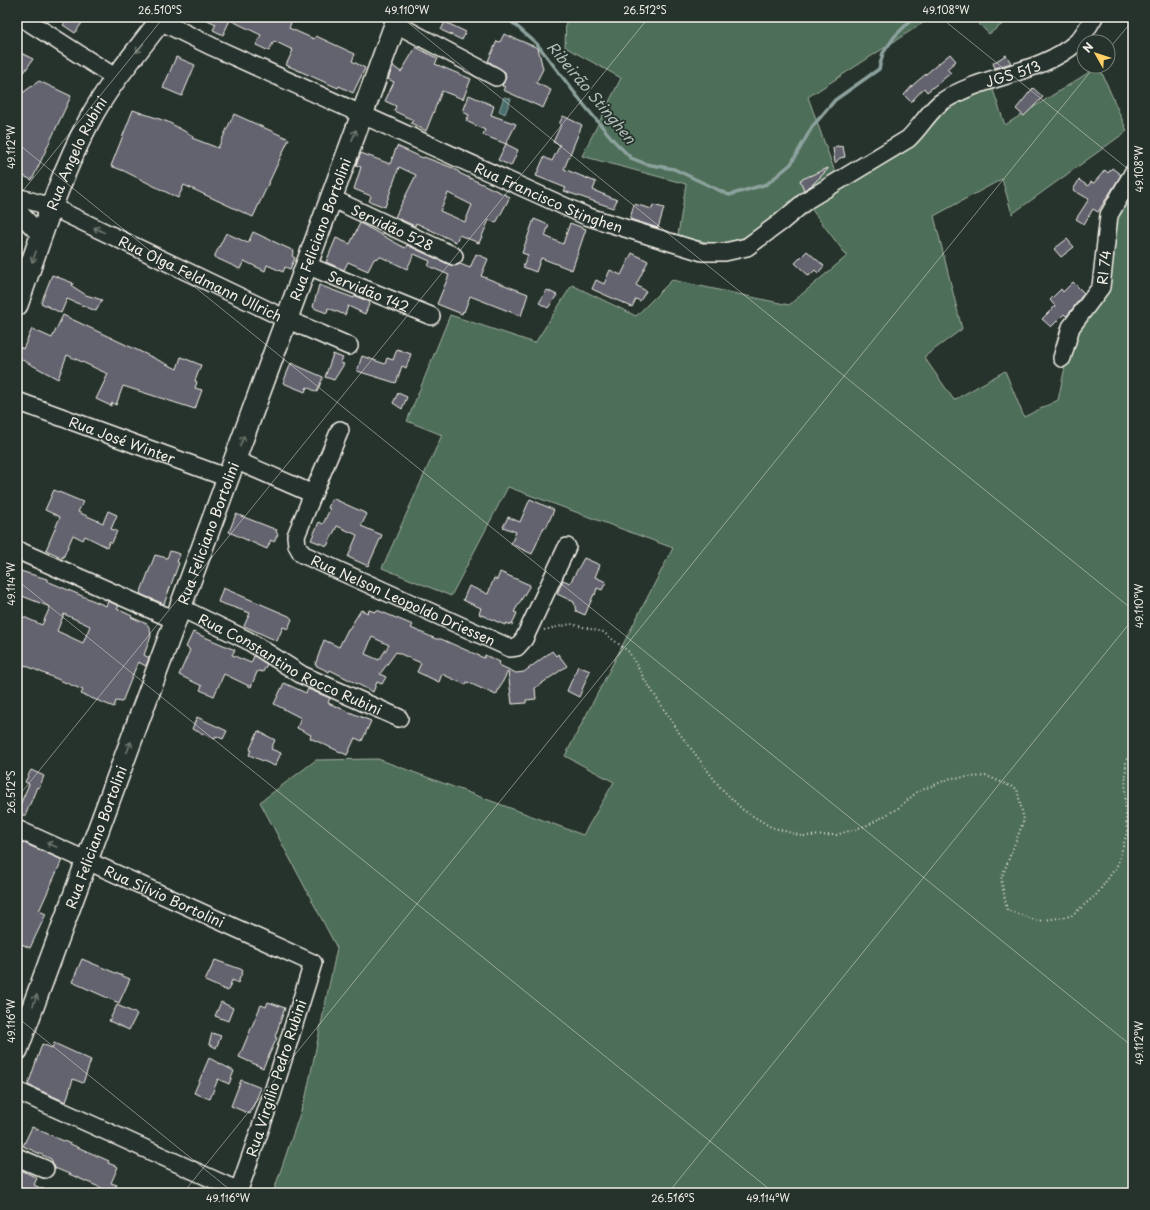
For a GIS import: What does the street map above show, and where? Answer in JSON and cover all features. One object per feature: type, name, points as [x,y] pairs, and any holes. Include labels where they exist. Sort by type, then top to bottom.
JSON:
[{"type":"main road","name":"Rua Angelo Rubini","points":[[17,305],[52,207],[88,122],[116,78],[162,19]]},
{"type":"main road","name":"Rua Feliciano Bortolini","points":[[17,1050],[397,20]]},
{"type":"street","points":[[21,17],[116,78]]},
{"type":"street","name":"JGS 513","points":[[925,121],[932,110],[941,101],[954,94],[990,80],[1046,62],[1077,41],[1094,17]]},
{"type":"street","name":"Rua Francisco Stinghen","points":[[162,19],[213,47],[586,216],[702,252],[725,252],[747,247],[765,235],[807,200],[908,139],[925,121]]},
{"type":"street","points":[[397,20],[496,77]]},
{"type":"street","name":"RI 74","points":[[1062,358],[1071,327],[1101,287],[1109,215],[1133,172]]},
{"type":"street","name":"Rua Olga Feldmann Ullrich","points":[[17,197],[52,207],[286,319],[349,346]]},
{"type":"street","name":"Servidão 528","points":[[331,198],[454,256]]},
{"type":"street","points":[[17,210],[42,237]]},
{"type":"street","name":"Servidão 142","points":[[306,265],[431,316]]},
{"type":"street","name":"Rua José Winter","points":[[17,402],[231,469]]},
{"type":"street","points":[[231,469],[313,494],[340,430]]},
{"type":"street","name":"Rua Nelson Leopoldo Driessen","points":[[313,494],[296,536],[297,545],[302,554],[510,648],[517,647],[524,639]]},
{"type":"street","points":[[524,639],[567,547]]},
{"type":"street","name":"Rua Constantino Rocco Rubini","points":[[17,550],[247,640],[302,675],[399,718]]},
{"type":"street","name":"Rua Sílvio Bortolini","points":[[17,829],[313,962]]},
{"type":"street","name":"Rua Virgílio Pedro Rubini","points":[[238,1192],[272,1095],[313,962]]},
{"type":"street","points":[[17,1091],[238,1192]]},
{"type":"street","points":[[17,1157],[45,1169]]},
{"type":"path","points":[[524,639],[544,630],[571,624],[603,632],[629,652],[680,734],[720,787],[743,810],[771,827],[802,836],[836,835],[868,825],[897,809],[917,792],[951,778],[987,776],[1017,789],[1024,820],[1001,880],[1007,910],[1038,921],[1071,916],[1096,895],[1117,866],[1127,833],[1125,800],[1126,761],[1133,750]]},
{"type":"green space","points":[[566,17],[932,17],[808,97],[836,175],[797,205],[752,234],[737,240],[723,243],[712,243],[678,235],[686,184],[582,156],[621,78],[565,47]]},
{"type":"green space","points":[[972,17],[1012,17],[989,34]]},
{"type":"green space","points":[[1086,74],[1102,74],[1127,131],[1012,214],[1002,179],[934,216],[962,329],[924,357],[954,400],[1005,371],[1024,417],[1058,400],[1072,334],[1104,286],[1111,217],[1133,178],[1133,1193],[273,1193],[306,1096],[337,948],[260,802],[316,760],[378,759],[583,835],[614,782],[565,756],[673,548],[508,487],[451,596],[382,568],[442,435],[407,421],[450,315],[535,343],[572,285],[636,316],[672,280],[789,305],[847,256],[809,206],[934,113],[991,84],[1005,125]]},
{"type":"water","points":[[504,97],[511,99],[505,114],[499,111]]},
{"type":"building","points":[[69,17],[86,17],[75,33],[63,25]]},
{"type":"building","points":[[201,17],[293,17],[289,28],[314,39],[316,36],[355,54],[352,61],[365,68],[353,93],[286,65],[293,50],[274,41],[269,51],[256,45],[261,35],[230,20],[223,35],[213,30],[216,24]]},
{"type":"building","points":[[445,22],[466,32],[462,40],[441,30]]},
{"type":"building","points":[[504,34],[538,48],[543,69],[536,83],[551,90],[543,108],[503,90],[505,87],[502,86],[506,77],[505,72],[488,61],[497,41],[500,42]]},
{"type":"building","points":[[416,47],[438,59],[435,64],[471,79],[463,99],[442,91],[426,131],[411,123],[413,120],[394,111],[396,106],[385,101],[394,82],[388,79],[393,66],[401,72]]},
{"type":"building","points":[[17,51],[33,59],[17,83]]},
{"type":"building","points":[[950,54],[956,61],[947,69],[951,73],[927,92],[924,88],[911,102],[904,95],[914,84]]},
{"type":"building","points":[[1006,55],[1011,63],[995,68],[993,63]]},
{"type":"building","points":[[176,57],[195,65],[182,96],[163,88]]},
{"type":"building","points":[[39,81],[71,96],[32,180],[17,173],[17,97]]},
{"type":"building","points":[[1033,88],[1043,97],[1024,116],[1016,109]]},
{"type":"building","points":[[469,95],[494,106],[491,115],[516,124],[506,144],[483,135],[485,130],[466,121],[469,115],[463,112]]},
{"type":"building","points":[[133,110],[168,122],[193,136],[192,138],[218,148],[234,114],[289,139],[253,217],[184,185],[178,198],[111,166]]},
{"type":"building","points":[[563,116],[582,125],[564,169],[596,182],[593,190],[617,200],[613,208],[564,191],[566,188],[536,176],[544,157],[552,161],[560,145],[553,142],[561,125],[559,124]]},
{"type":"building","points":[[506,144],[518,150],[511,166],[498,160]]},
{"type":"building","points":[[397,146],[423,158],[424,157],[453,168],[459,173],[510,197],[496,223],[489,220],[479,243],[459,235],[456,242],[416,223],[415,226],[395,217],[416,175],[399,167],[385,207],[369,201],[371,196],[354,189],[361,167],[356,165],[361,153],[390,164]],"holes":[[[448,193],[472,205],[465,222],[440,211]]]},
{"type":"building","points":[[837,146],[843,147],[845,157],[840,158],[835,163],[833,148]]},
{"type":"building","points":[[828,168],[812,185],[804,190],[800,180]]},
{"type":"building","points":[[1112,168],[1121,175],[1098,212],[1093,209],[1084,224],[1076,219],[1089,199],[1073,190],[1079,180],[1088,186],[1091,182],[1094,183],[1105,170],[1108,173]]},
{"type":"building","points":[[634,204],[652,209],[653,205],[664,208],[658,228],[630,219]]},
{"type":"building","points":[[534,219],[549,225],[545,236],[563,244],[570,223],[586,229],[572,270],[541,258],[536,272],[523,267],[528,255],[522,253]]},
{"type":"building","points":[[360,223],[405,248],[407,245],[450,265],[455,266],[460,264],[470,268],[476,254],[488,259],[481,276],[528,294],[521,316],[470,296],[462,314],[437,304],[449,275],[428,266],[430,261],[414,254],[407,269],[381,257],[374,259],[368,271],[348,262],[344,270],[326,262],[336,238],[350,244]]},
{"type":"building","points":[[253,232],[294,251],[292,256],[295,258],[290,269],[285,267],[283,272],[267,265],[265,271],[244,261],[240,269],[214,257],[226,233],[248,243]]},
{"type":"building","points":[[1067,239],[1074,247],[1061,257],[1054,249]]},
{"type":"building","points":[[807,251],[824,266],[818,273],[815,270],[809,276],[795,263]]},
{"type":"building","points":[[632,253],[648,261],[636,285],[646,291],[640,301],[636,299],[632,307],[592,289],[596,280],[604,284],[610,270],[621,275]]},
{"type":"building","points":[[52,275],[73,283],[72,286],[86,295],[102,300],[96,311],[67,299],[61,313],[41,303]]},
{"type":"building","points":[[1073,282],[1084,293],[1068,315],[1066,316],[1064,314],[1051,327],[1042,319],[1055,306],[1050,300],[1061,289],[1063,292]]},
{"type":"building","points":[[319,285],[354,298],[355,296],[370,302],[365,314],[348,306],[345,315],[328,308],[327,313],[316,309],[313,307]]},
{"type":"building","points":[[547,290],[557,295],[548,308],[539,303]]},
{"type":"building","points":[[63,315],[177,369],[181,357],[201,365],[195,381],[197,382],[195,388],[202,390],[195,409],[123,386],[116,405],[112,403],[111,406],[96,399],[108,374],[67,355],[58,379],[17,357],[20,347],[23,349],[32,329],[52,338]]},
{"type":"building","points":[[397,349],[411,354],[406,368],[402,366],[396,383],[357,371],[362,356],[385,364],[387,358],[393,360]]},
{"type":"building","points":[[333,354],[343,358],[340,363],[344,364],[334,380],[325,377]]},
{"type":"building","points":[[291,363],[323,377],[317,392],[307,387],[305,392],[283,383]]},
{"type":"building","points":[[398,393],[407,397],[402,409],[393,403]]},
{"type":"building","points":[[54,490],[83,502],[78,512],[103,523],[108,511],[117,515],[111,529],[117,531],[112,543],[110,541],[107,547],[85,536],[83,540],[73,535],[63,558],[46,550],[60,517],[45,510]]},
{"type":"building","points":[[332,498],[367,514],[361,526],[382,535],[368,566],[348,557],[357,535],[337,526],[327,546],[311,540],[319,522],[323,524],[330,509],[328,508]]},
{"type":"building","points":[[530,499],[554,510],[546,528],[544,527],[532,554],[511,544],[516,532],[503,527],[508,517],[520,522]]},
{"type":"building","points":[[236,514],[277,530],[276,532],[278,534],[274,542],[271,540],[267,549],[229,532]]},
{"type":"building","points":[[170,551],[180,554],[177,562],[179,563],[164,604],[140,594],[155,555],[167,558]]},
{"type":"building","points":[[584,558],[600,565],[595,577],[606,582],[602,590],[597,588],[585,615],[576,611],[574,602],[557,594],[563,580],[570,583]]},
{"type":"building","points":[[17,570],[47,579],[47,581],[106,606],[108,601],[119,606],[117,609],[147,624],[150,629],[151,636],[144,655],[149,658],[146,666],[138,662],[122,702],[116,701],[114,707],[81,694],[83,690],[17,662],[17,614],[42,625],[50,607],[17,594]],"holes":[[[64,614],[90,626],[83,643],[57,631]]]},
{"type":"building","points":[[500,572],[530,585],[514,612],[517,613],[512,625],[506,623],[505,625],[479,614],[481,608],[463,600],[469,586],[488,594],[494,578],[497,580]]},
{"type":"building","points":[[223,588],[289,616],[292,619],[288,629],[283,627],[277,641],[244,626],[250,613],[218,602]]},
{"type":"building","points":[[361,610],[368,613],[369,610],[375,612],[377,610],[413,625],[411,628],[436,639],[441,639],[484,658],[485,655],[500,662],[499,665],[516,673],[524,672],[552,651],[556,656],[558,654],[567,666],[535,688],[536,699],[526,700],[526,703],[512,704],[508,671],[496,695],[467,682],[466,685],[442,674],[439,682],[417,672],[421,663],[396,652],[380,674],[386,677],[382,684],[377,682],[373,692],[330,670],[329,672],[315,665],[324,640],[339,647]],"holes":[[[372,637],[389,645],[379,660],[365,654]]]},
{"type":"building","points":[[193,632],[235,650],[232,655],[251,663],[254,656],[267,664],[263,672],[257,672],[251,687],[224,674],[214,696],[200,690],[202,686],[179,675],[190,650],[186,647]]},
{"type":"building","points":[[578,666],[590,671],[579,697],[567,691]]},
{"type":"building","points":[[284,683],[306,693],[308,689],[330,698],[328,703],[371,721],[362,741],[355,738],[347,755],[310,738],[311,735],[297,728],[301,718],[274,704]]},
{"type":"building","points":[[197,717],[227,731],[223,739],[216,736],[215,739],[192,729]]},
{"type":"building","points":[[258,731],[275,740],[271,749],[281,753],[275,766],[249,755]]},
{"type":"building","points":[[31,770],[44,776],[39,788],[37,787],[25,816],[17,812],[29,784],[25,782]]},
{"type":"building","points":[[17,840],[62,860],[39,911],[46,914],[30,948],[17,942]]},
{"type":"building","points":[[82,959],[130,979],[119,1003],[72,982]]},
{"type":"building","points":[[215,960],[243,970],[238,983],[232,980],[228,991],[205,981]]},
{"type":"building","points":[[221,1002],[233,1008],[228,1021],[215,1016]]},
{"type":"building","points":[[268,1002],[285,1008],[275,1037],[277,1038],[263,1068],[239,1057],[261,1005],[266,1007]]},
{"type":"building","points":[[117,1005],[137,1014],[129,1030],[109,1021]]},
{"type":"building","points":[[212,1033],[221,1036],[216,1048],[209,1044]]},
{"type":"building","points":[[54,1043],[91,1060],[83,1083],[73,1079],[66,1102],[28,1085],[42,1044],[52,1048]]},
{"type":"building","points":[[209,1058],[234,1071],[229,1084],[218,1079],[210,1099],[194,1093]]},
{"type":"building","points":[[241,1080],[261,1088],[250,1114],[231,1106]]},
{"type":"building","points":[[32,1127],[109,1161],[108,1163],[118,1167],[111,1183],[117,1185],[113,1193],[55,1168],[51,1159],[23,1146]]},
{"type":"building","points":[[17,1168],[37,1178],[34,1185],[52,1193],[17,1193]]},
{"type":"waterway","name":"Ribeirão Stinghen","points":[[506,17],[537,44],[584,105],[615,142],[631,158],[646,164],[674,169],[729,195],[767,184],[791,164],[812,127],[835,100],[879,69],[883,53],[895,36],[914,17]]}]
